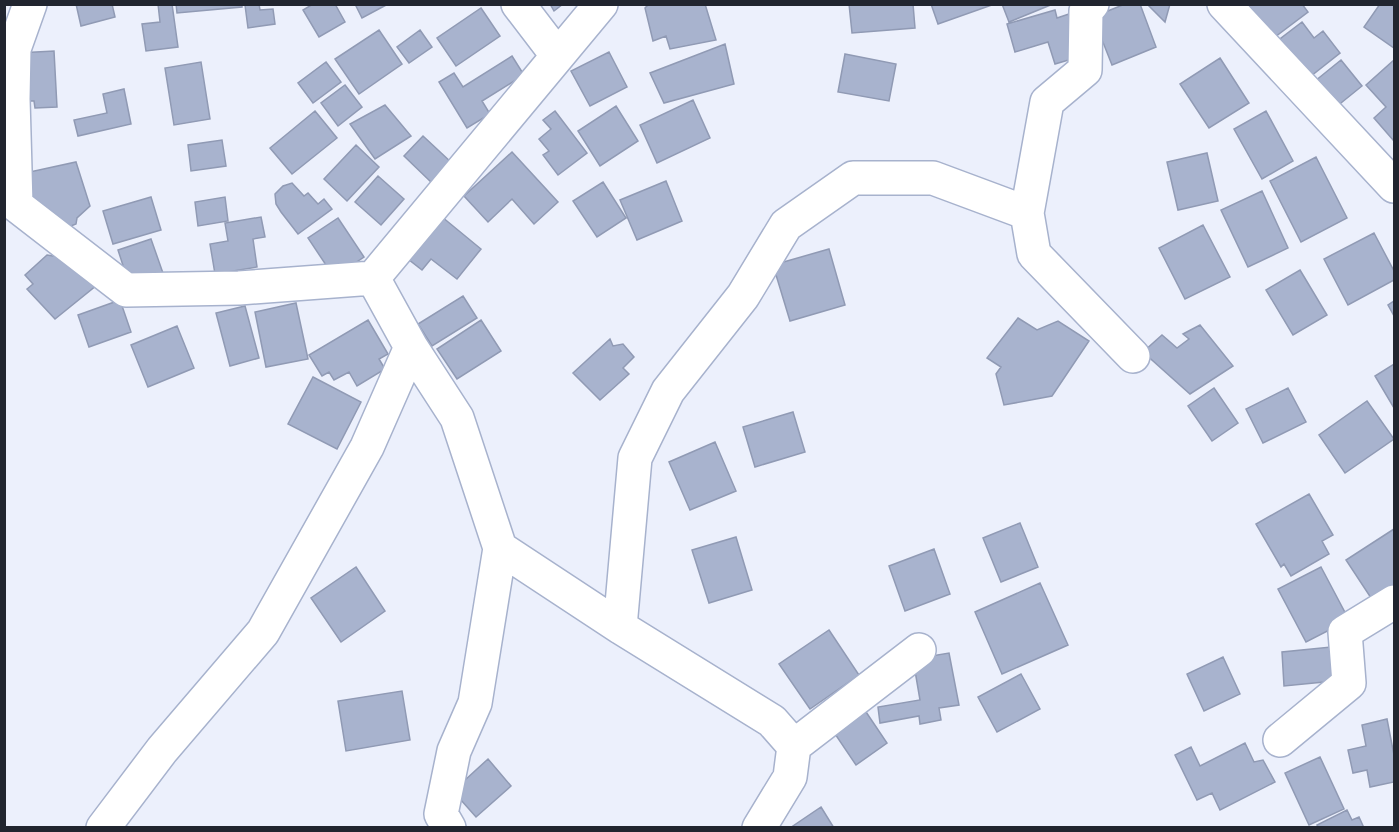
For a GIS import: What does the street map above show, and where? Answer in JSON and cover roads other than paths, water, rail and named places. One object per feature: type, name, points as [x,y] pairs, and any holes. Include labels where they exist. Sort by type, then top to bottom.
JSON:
[{"type":"street","points":[[30,4],[14,49],[16,205],[126,290],[239,288],[373,278],[601,4]]},
{"type":"street","points":[[518,4],[557,55]]},
{"type":"street","points":[[1092,4],[1086,11],[1085,69],[1047,102],[1027,213],[1034,254],[1133,356]]},
{"type":"street","points":[[1224,4],[1395,186]]},
{"type":"street","points":[[620,627],[635,458],[668,391],[743,296],[786,225],[853,178],[933,178],[1027,213]]},
{"type":"street","points":[[373,278],[411,347],[457,418],[500,548],[475,703],[454,751],[441,814],[449,828]]},
{"type":"street","points":[[103,828],[162,750],[262,632],[367,447],[411,347]]},
{"type":"street","points":[[500,548],[620,627],[772,722],[794,746]]},
{"type":"street","points":[[1280,740],[1349,683],[1345,632],[1395,602]]},
{"type":"street","points":[[759,828],[790,777],[794,746],[919,650]]}]
